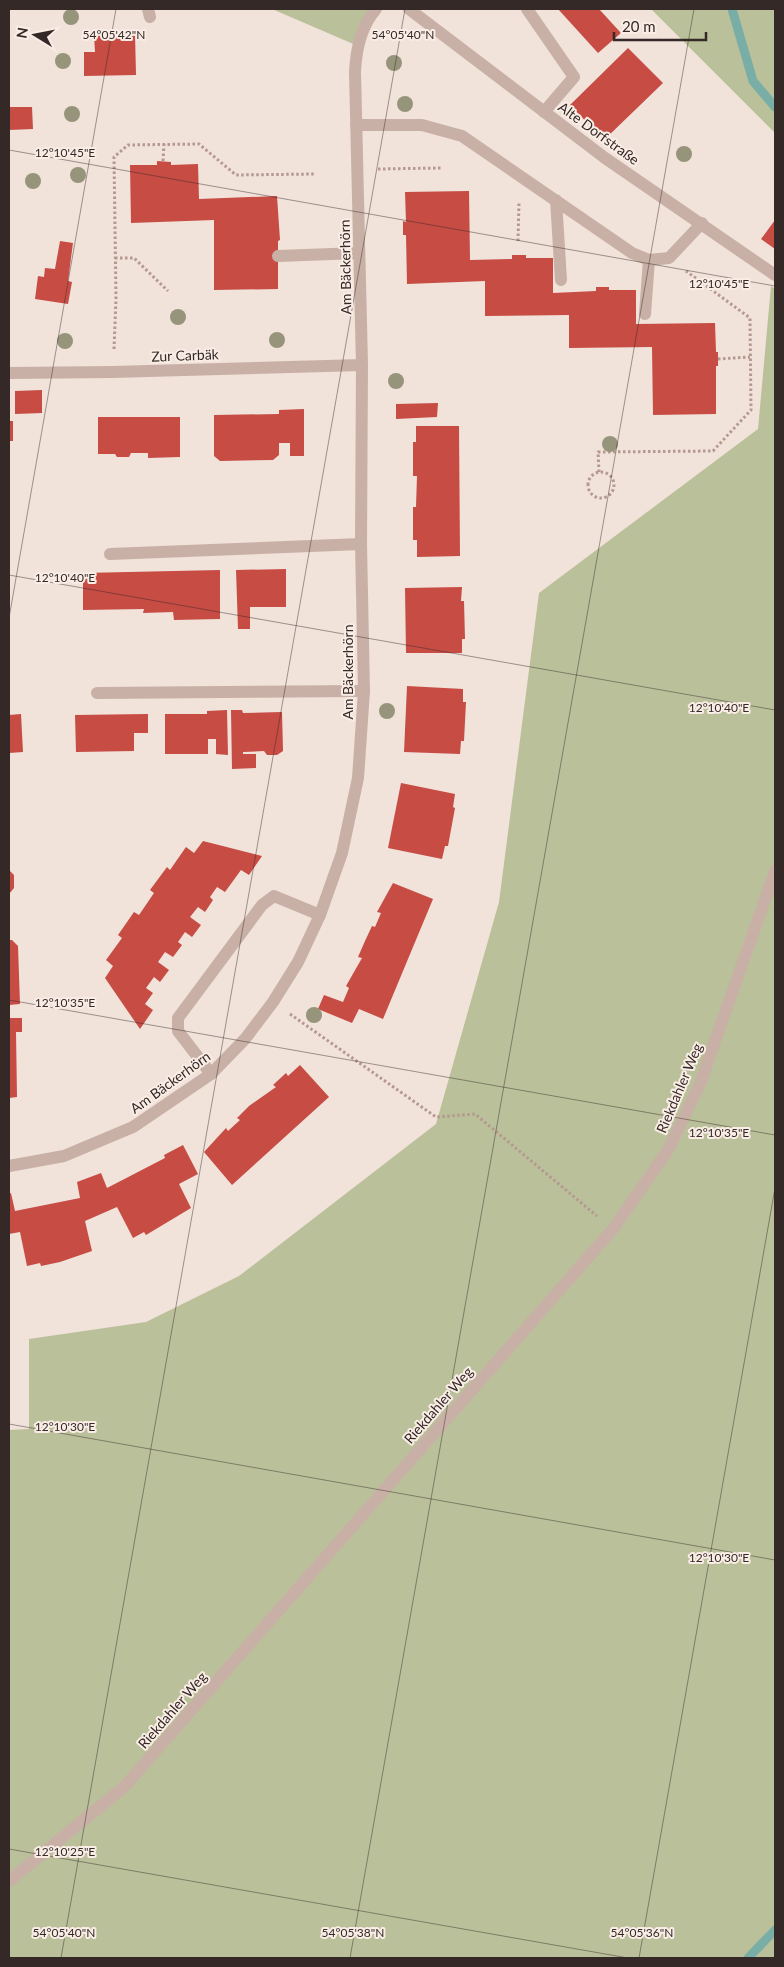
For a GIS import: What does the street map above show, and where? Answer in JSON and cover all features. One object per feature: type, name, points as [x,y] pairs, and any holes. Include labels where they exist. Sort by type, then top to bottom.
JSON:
[{"type":"street","name":"Am Bäckerhörn","points":[[9,1166],[64,1156],[133,1127],[211,1074],[244,1039],[274,1002],[298,962],[320,915],[342,853],[358,778],[364,691],[361,544],[362,365],[355,72],[358,46],[369,17],[376,9]]},
{"type":"street","name":"Alte Dorfstraße","points":[[409,9],[605,158],[775,275]]},
{"type":"street","points":[[527,9],[574,77],[544,112]]},
{"type":"street","points":[[356,124],[422,125],[443,129],[462,136],[632,253],[649,260],[669,258],[702,223]]},
{"type":"street","points":[[556,200],[561,280]]},
{"type":"street","points":[[278,256],[359,253]]},
{"type":"street","points":[[646,314],[649,260]]},
{"type":"street","name":"Zur Carbäk","points":[[9,373],[362,365]]},
{"type":"street","points":[[110,554],[361,544]]},
{"type":"street","points":[[97,693],[364,691]]},
{"type":"street","name":"Riekdahler Weg","points":[[9,1881],[124,1787],[612,1230],[668,1150],[700,1084],[775,871]]},
{"type":"street","points":[[211,1074],[178,1031],[178,1018],[262,905],[274,896],[320,915]]},
{"type":"path","points":[[163,161],[164,144]]},
{"type":"path","points":[[114,372],[114,157],[128,145],[199,144],[236,175],[315,174]]},
{"type":"path","points":[[357,170],[442,168]]},
{"type":"path","points":[[518,242],[519,174]]},
{"type":"path","points":[[115,258],[134,258],[168,291]]},
{"type":"path","points":[[600,472],[598,452],[713,451],[751,410],[750,318],[669,258]]},
{"type":"path","points":[[718,359],[750,357]]},
{"type":"path","points":[[600,472],[608,473],[613,480],[614,488],[610,495],[602,499],[594,497],[588,490],[587,482],[592,475],[600,472]]},
{"type":"path","points":[[274,1002],[436,1117],[475,1114],[612,1230]]},
{"type":"green space","points":[[272,9],[376,9],[358,46]]},
{"type":"green space","points":[[651,9],[775,9],[775,133]]},
{"type":"green space","points":[[771,286],[775,289],[775,1958],[9,1958],[9,1430],[29,1429],[29,1339],[146,1322],[239,1276],[436,1124],[499,902],[539,593],[758,429]]},
{"type":"building","points":[[558,9],[599,9],[621,33],[598,53]]},
{"type":"building","points":[[135,33],[136,75],[84,76],[84,52],[95,52],[94,35]]},
{"type":"building","points":[[628,48],[663,83],[604,140],[570,105]]},
{"type":"building","points":[[9,107],[32,107],[33,129],[9,130]]},
{"type":"building","points":[[157,161],[171,162],[171,165],[198,164],[199,199],[277,196],[280,240],[278,241],[278,289],[214,290],[214,220],[131,223],[130,165],[157,165]]},
{"type":"building","points":[[469,191],[470,260],[512,259],[512,255],[526,255],[526,258],[553,258],[553,293],[596,291],[596,287],[609,287],[609,290],[636,290],[636,324],[715,323],[716,352],[718,352],[718,366],[716,366],[716,414],[653,415],[652,347],[569,348],[569,315],[485,316],[485,281],[407,284],[406,235],[403,235],[403,221],[406,222],[405,192]]},
{"type":"building","points":[[775,220],[775,249],[761,239]]},
{"type":"building","points":[[60,241],[73,243],[68,281],[72,282],[68,304],[35,299],[38,276],[44,277],[45,268],[55,269]]},
{"type":"building","points":[[42,390],[42,413],[15,414],[15,391]]},
{"type":"building","points":[[438,403],[437,417],[396,419],[396,404]]},
{"type":"building","points":[[304,409],[304,456],[290,456],[290,443],[279,443],[279,455],[273,460],[220,461],[214,456],[214,415],[279,414],[279,410]]},
{"type":"building","points":[[98,417],[180,417],[180,457],[148,458],[148,453],[131,453],[129,457],[117,457],[115,454],[98,454]]},
{"type":"building","points":[[9,421],[13,421],[13,441],[9,441]]},
{"type":"building","points":[[416,426],[459,426],[460,556],[417,557],[417,540],[413,540],[413,507],[416,507],[417,476],[413,476],[413,442],[416,442]]},
{"type":"building","points":[[286,569],[286,607],[250,607],[250,629],[238,629],[236,570]]},
{"type":"building","points":[[220,570],[220,619],[174,620],[173,612],[143,613],[144,609],[83,610],[83,573]]},
{"type":"building","points":[[462,587],[461,601],[464,601],[465,639],[462,639],[462,653],[406,653],[405,588]]},
{"type":"building","points":[[407,686],[463,689],[463,702],[466,702],[464,741],[461,741],[460,754],[404,752]]},
{"type":"building","points":[[227,710],[228,755],[216,754],[216,739],[208,739],[208,754],[165,754],[165,714],[207,714],[207,711]]},
{"type":"building","points":[[231,710],[242,710],[243,713],[282,712],[283,751],[277,755],[267,755],[264,751],[243,752],[243,754],[256,754],[256,768],[232,769]]},
{"type":"building","points":[[21,714],[23,752],[9,753],[9,715]]},
{"type":"building","points":[[148,714],[148,733],[134,733],[134,751],[76,752],[75,715]]},
{"type":"building","points":[[401,783],[455,794],[453,807],[455,808],[448,846],[445,846],[442,859],[388,848]]},
{"type":"building","points":[[203,841],[262,856],[249,875],[241,870],[225,892],[217,887],[210,897],[213,900],[205,912],[198,907],[190,917],[201,925],[192,937],[185,932],[178,942],[182,945],[173,957],[165,952],[158,962],[169,970],[160,982],[154,977],[146,988],[153,993],[145,1004],[153,1010],[140,1029],[105,978],[113,966],[106,960],[122,938],[118,935],[134,912],[139,915],[154,893],[150,890],[167,867],[170,870],[186,847],[194,853]]},
{"type":"building","points":[[9,870],[14,875],[14,888],[9,894]]},
{"type":"building","points":[[393,883],[433,899],[383,1019],[359,1009],[352,1023],[318,1009],[324,995],[343,1002],[349,988],[346,986],[362,958],[358,957],[372,926],[375,927],[381,913],[377,912]]},
{"type":"building","points":[[9,940],[12,940],[18,946],[20,1004],[9,1005]]},
{"type":"building","points":[[9,1018],[22,1018],[22,1032],[16,1032],[17,1097],[9,1098]]},
{"type":"building","points":[[300,1065],[329,1097],[232,1185],[204,1152],[226,1128],[228,1131],[240,1120],[237,1118],[249,1106],[276,1087],[273,1085],[286,1073],[288,1076]]},
{"type":"building","points":[[183,1145],[198,1174],[179,1184],[191,1208],[146,1235],[144,1232],[133,1238],[117,1207],[85,1221],[92,1251],[60,1262],[41,1266],[40,1263],[27,1266],[20,1232],[9,1234],[9,1194],[11,1193],[15,1211],[80,1198],[77,1182],[101,1173],[107,1188],[165,1158],[164,1155]]},
{"type":"waterway","points":[[732,9],[753,81],[775,107]]},
{"type":"waterway","points":[[748,1958],[775,1930]]}]
